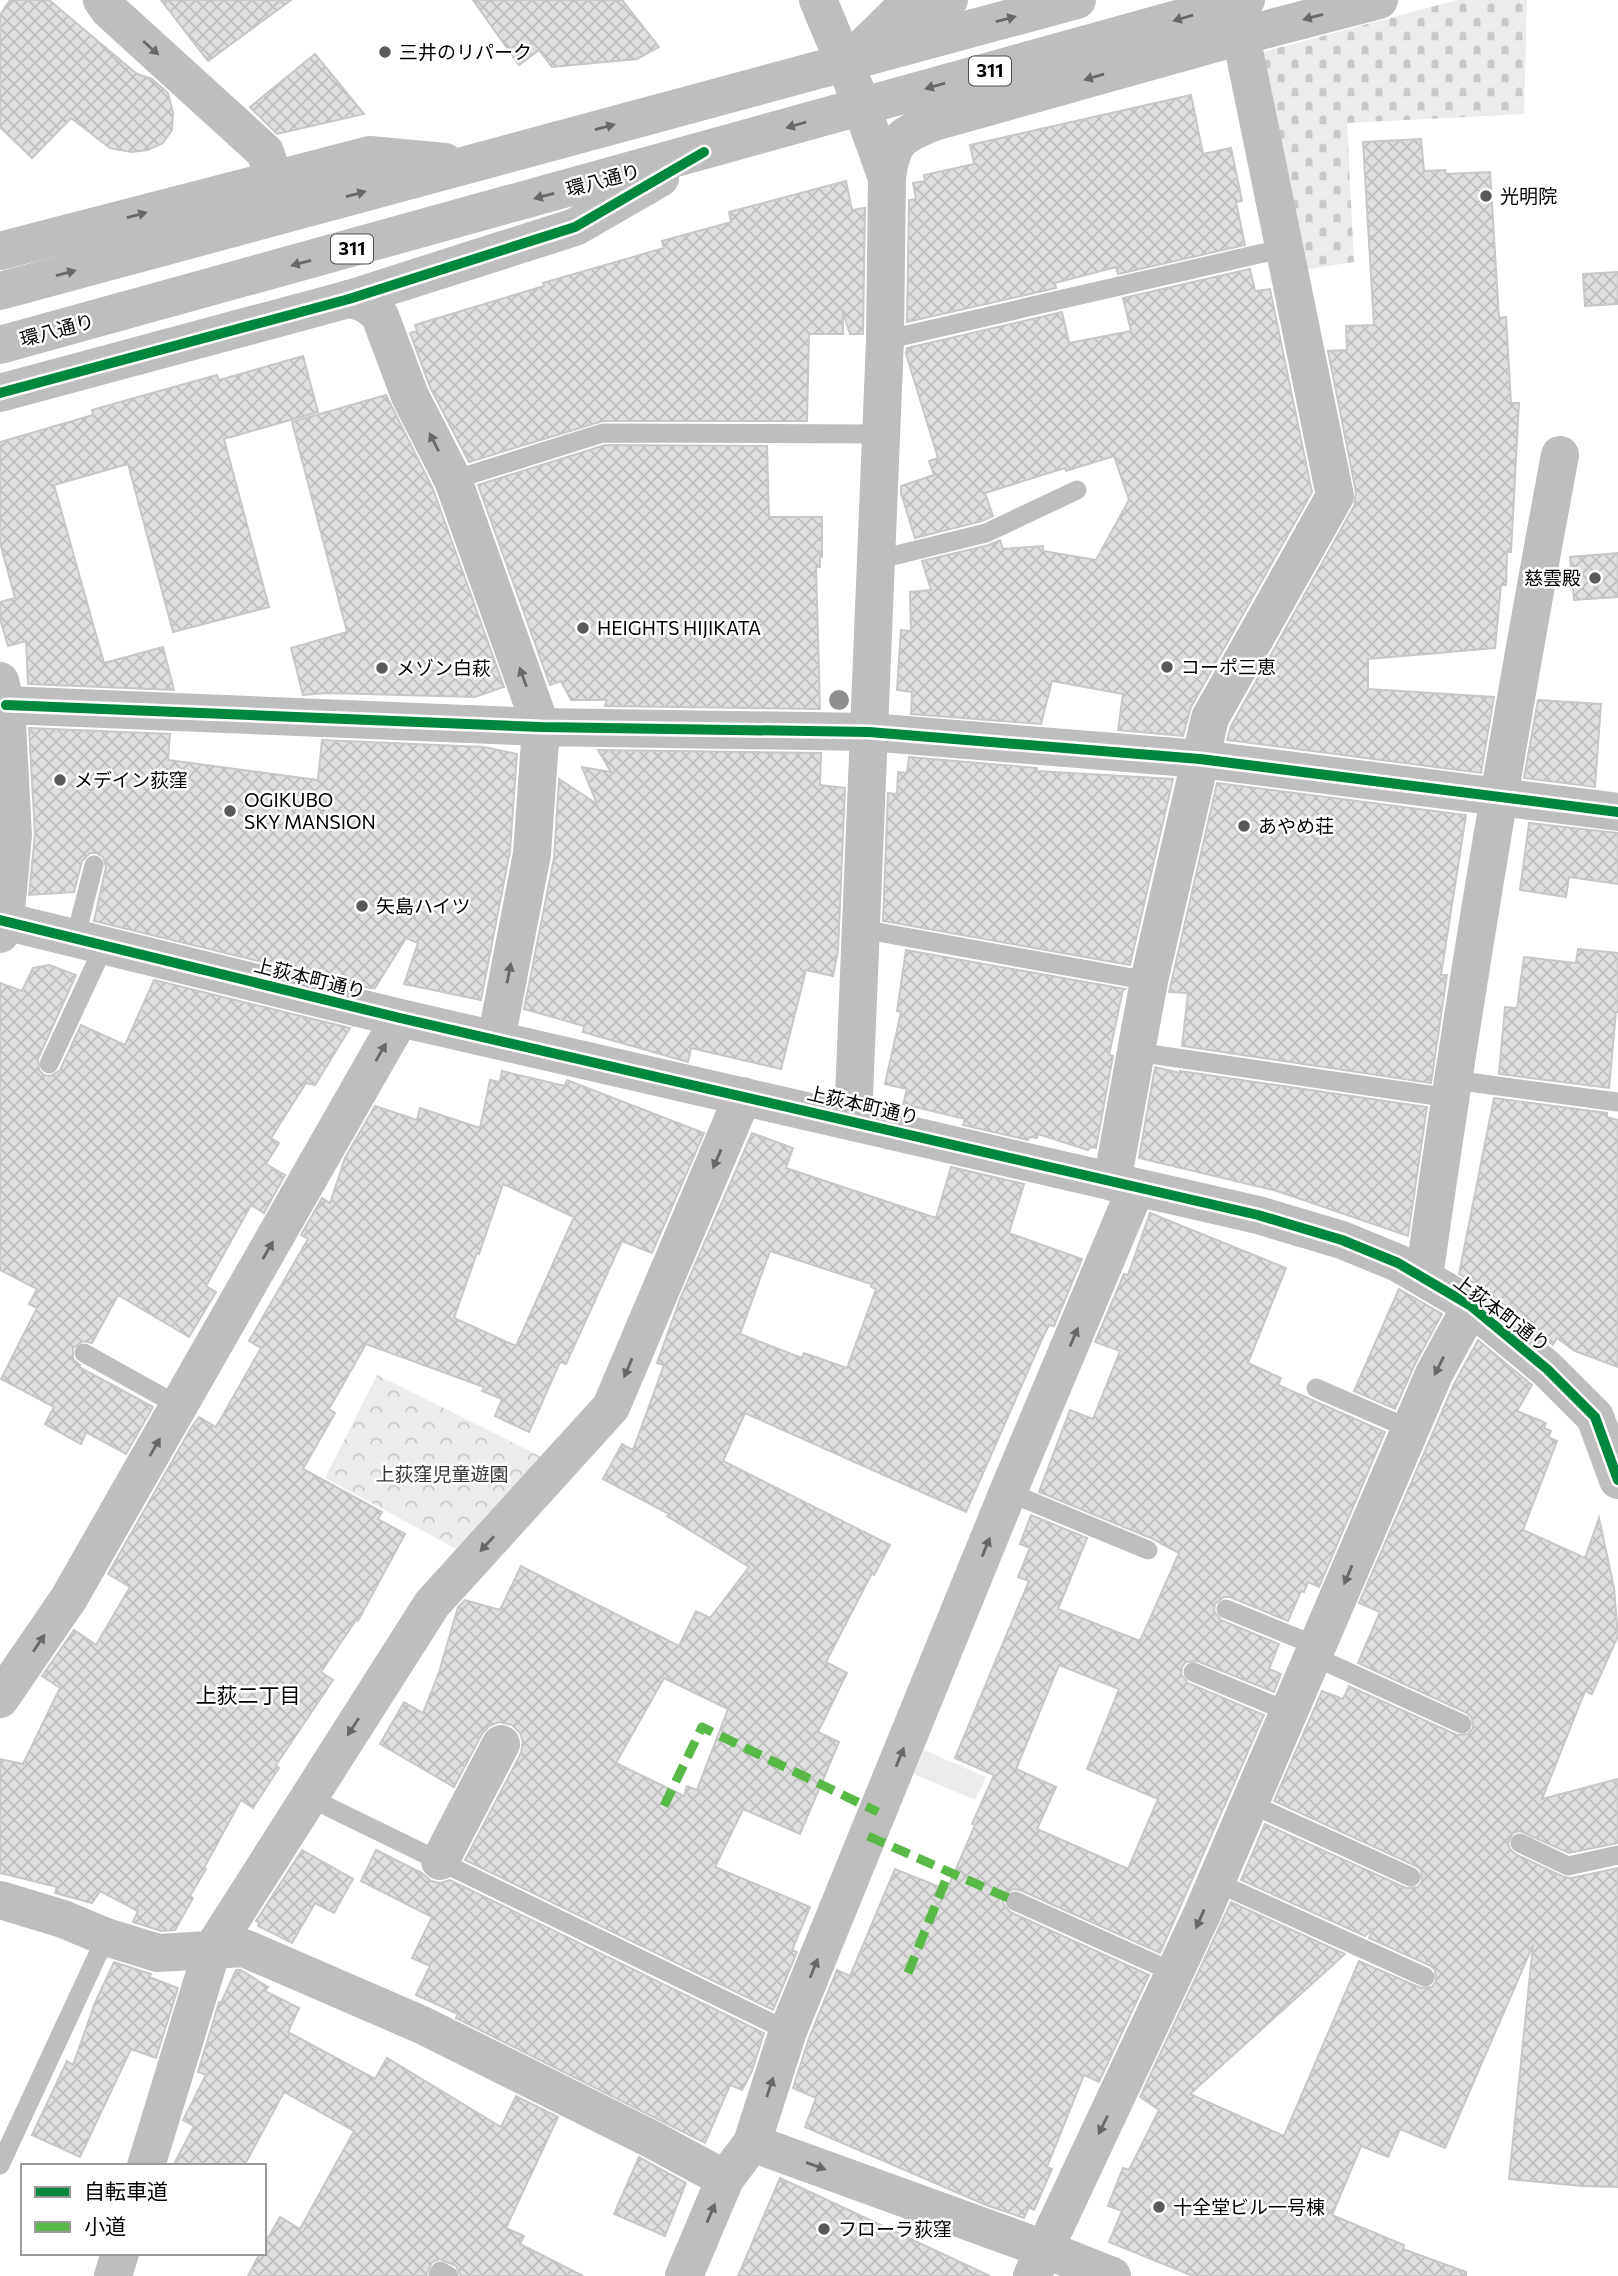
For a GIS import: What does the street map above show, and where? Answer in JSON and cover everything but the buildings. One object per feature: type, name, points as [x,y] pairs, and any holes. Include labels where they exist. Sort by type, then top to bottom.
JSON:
[{"type":"street","points":[[102,0],[108,9],[265,152],[274,179]]},
{"type":"street","points":[[818,0],[846,64],[887,178]]},
{"type":"street","points":[[846,64],[896,15],[949,0]]},
{"type":"street","name":"311","points":[[0,291],[1077,0]]},
{"type":"street","points":[[853,1121],[885,340],[887,178],[890,153],[904,137],[923,127],[1244,18],[1379,0]]},
{"type":"street","points":[[684,2276],[725,2179],[752,2143],[788,2031],[1008,1492],[1124,1185],[1136,1052],[1149,981],[1210,718],[1335,496],[1244,18]]},
{"type":"street","name":"環八通り","points":[[0,345],[862,107],[1244,18]]},
{"type":"street","name":"311","points":[[0,393],[349,299],[575,227],[704,152]]},
{"type":"street","name":"311","points":[[0,251],[370,155],[468,164]]},
{"type":"street","points":[[349,299],[362,301],[380,316],[410,396],[453,480],[541,727],[533,854],[496,1040]]},
{"type":"street","points":[[1424,1277],[1451,1089],[1560,455]]},
{"type":"street","points":[[2,925],[13,835],[3,693],[541,727],[869,732],[1200,759],[1618,812]]},
{"type":"street","name":"上荻本町通り","points":[[2,925],[89,942],[400,1018],[1258,1215],[1342,1240],[1424,1277],[1471,1306],[1607,1415],[1618,1480]]},
{"type":"street","points":[[0,1699],[69,1598],[400,1018]]},
{"type":"street","points":[[147,2164],[212,1950],[432,1604],[611,1407],[743,1096]]},
{"type":"street","points":[[1038,2262],[1175,1973],[1251,1804],[1434,1374],[1471,1306]]},
{"type":"street","points":[[440,1861],[501,1744]]},
{"type":"street","points":[[0,1900],[158,1953],[244,1948],[350,1992],[513,2070],[725,2179]]},
{"type":"street","points":[[752,2143],[1038,2262],[1111,2276]]},
{"type":"street","points":[[113,2276],[119,2255]]},
{"type":"lane","points":[[885,340],[1286,248]]},
{"type":"lane","points":[[453,480],[603,433],[880,434]]},
{"type":"lane","points":[[876,560],[986,533],[1077,490]]},
{"type":"lane","points":[[49,1063],[89,942],[94,865]]},
{"type":"lane","points":[[861,929],[1149,981]]},
{"type":"lane","points":[[1136,1052],[1451,1089],[1618,1102]]},
{"type":"lane","points":[[84,1353],[179,1406]]},
{"type":"lane","points":[[1316,1388],[1410,1429]]},
{"type":"lane","points":[[1008,1492],[1148,1550]]},
{"type":"lane","points":[[1226,1609],[1462,1724]]},
{"type":"lane","points":[[1193,1672],[1289,1712]]},
{"type":"lane","points":[[308,1797],[788,2031]]},
{"type":"lane","points":[[1251,1804],[1411,1877]]},
{"type":"lane","points":[[1520,1843],[1568,1866],[1618,1855]]},
{"type":"lane","points":[[1216,1882],[1425,1977]]},
{"type":"lane","points":[[1016,1901],[1175,1973]]},
{"type":"lane","points":[[0,2165],[106,1937]]},
{"type":"lane","points":[[438,2276],[440,2271],[449,2276]]},
{"type":"green space","points":[[1457,0],[1527,0],[1524,114],[1347,123],[1354,262],[1303,270],[1263,52]]},
{"type":"green space","name":"上荻窪児童遊園","points":[[377,1375],[552,1462],[460,1551],[325,1478]]},
{"type":"green space","points":[[924,1750],[986,1777],[975,1800],[914,1774]]},
{"type":"marked path","points":[[664,1806],[702,1727],[878,1812]]},
{"type":"marked path","points":[[868,1836],[1015,1901]]},
{"type":"marked path","points":[[908,1973],[949,1872]]},
{"type":"cycle path","points":[[0,393],[349,299],[575,227],[704,152]]},
{"type":"cycle path","points":[[6,705],[541,727],[869,732],[1200,759],[1618,812]]},
{"type":"cycle path","points":[[0,920],[400,1018],[1258,1215],[1342,1240],[1398,1263],[1471,1306],[1547,1369],[1595,1417],[1618,1480]]},
{"type":"place","name":"三井のリパーク","points":[[385,52]]},
{"type":"place","name":"光明院","points":[[1486,196]]},
{"type":"place","name":"慈雲殿","points":[[1595,578]]},
{"type":"place","name":"HEIGHTS HIJIKATA","points":[[583,628]]},
{"type":"place","name":"コーポ三恵","points":[[1167,667]]},
{"type":"place","name":"メゾン白萩","points":[[382,668]]},
{"type":"place","name":"メデイン荻窪","points":[[60,780]]},
{"type":"place","name":"OGIKUBO SKY MANSION","points":[[230,811]]},
{"type":"place","name":"あやめ荘","points":[[1244,826]]},
{"type":"place","name":"矢島ハイツ","points":[[362,906]]},
{"type":"place","name":"十全堂ビル一号棟","points":[[1159,2207]]},
{"type":"place","name":"フローラ荻窪","points":[[824,2229]]},
{"type":"district","name":"上荻二丁目","points":[[248,1696]]}]
